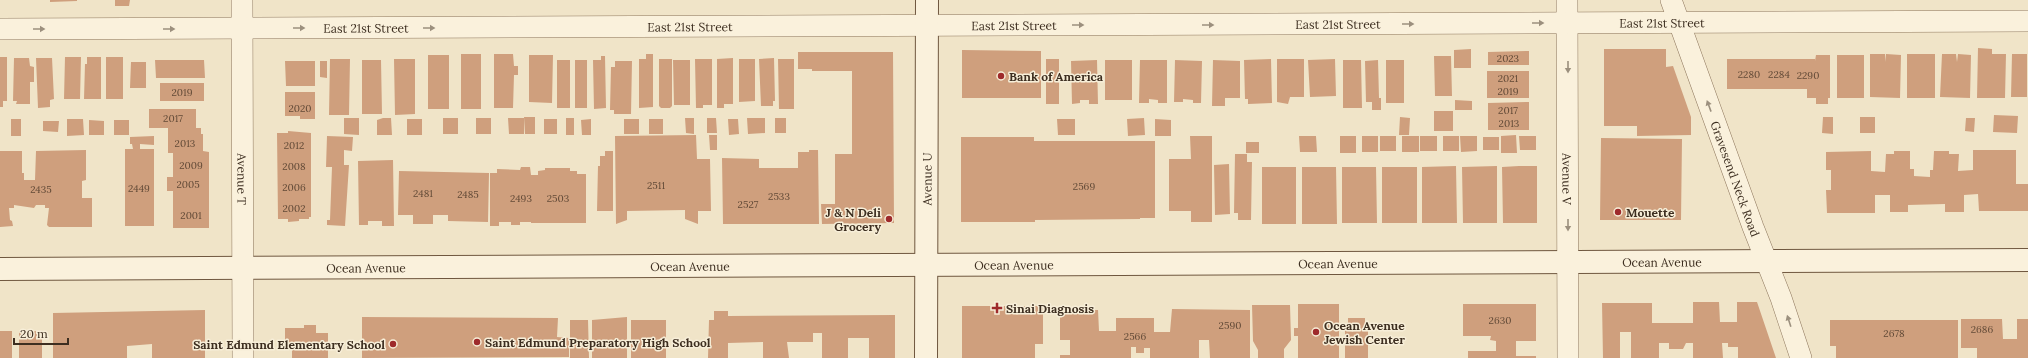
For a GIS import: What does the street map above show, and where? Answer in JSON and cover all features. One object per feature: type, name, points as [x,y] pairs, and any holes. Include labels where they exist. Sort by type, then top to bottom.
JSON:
[{"type":"main road","name":"Avenue U","points":[[926,0],[926,358]]},
{"type":"main road","name":"Ocean Avenue","points":[[0,269],[2028,260]]},
{"type":"street","name":"Avenue T","points":[[242,0],[243,358]]},
{"type":"street","name":"Avenue V","points":[[1568,0],[1568,358]]},
{"type":"street","name":"Gravesend Neck Road","points":[[1671,0],[1766,261],[1781,298],[1801,358]]},
{"type":"street","name":"East 21st Street","points":[[0,29],[2028,21]]},
{"type":"building","points":[[50,0],[77,0],[77,1],[50,2]]},
{"type":"building","points":[[115,0],[130,0],[129,6],[115,6]]},
{"type":"building","points":[[1978,48],[1992,49],[1992,54],[2006,54],[2005,98],[1977,98]]},
{"type":"building","points":[[1471,49],[1471,68],[1454,68],[1454,50]]},
{"type":"building","points":[[1604,49],[1666,49],[1666,67],[1673,66],[1691,117],[1691,135],[1637,136],[1637,126],[1604,126]]},
{"type":"building","name":"Bank of America","points":[[962,50],[1041,51],[1041,98],[962,98]]},
{"type":"building","points":[[1529,51],[1529,65],[1488,65],[1488,52]]},
{"type":"building","points":[[798,52],[893,52],[894,223],[822,224],[821,204],[835,204],[835,154],[852,154],[852,71],[812,71],[812,69],[798,69]]},
{"type":"building","points":[[461,54],[481,54],[481,109],[461,109]]},
{"type":"building","points":[[494,54],[513,54],[514,66],[518,66],[518,75],[514,75],[513,108],[494,108]]},
{"type":"building","points":[[646,54],[653,54],[653,107],[639,108],[639,59],[646,59]]},
{"type":"building","points":[[1870,54],[1885,54],[1885,62],[1886,54],[1901,55],[1900,98],[1870,97]]},
{"type":"building","points":[[1907,54],[1935,54],[1935,98],[1907,98]]},
{"type":"building","points":[[1942,54],[1956,54],[1957,62],[1958,54],[1971,55],[1970,98],[1940,97]]},
{"type":"building","points":[[2012,54],[2027,54],[2027,97],[2011,97]]},
{"type":"building","points":[[428,55],[449,55],[449,109],[428,109]]},
{"type":"building","points":[[529,55],[553,55],[552,103],[529,102]]},
{"type":"building","points":[[1816,55],[1830,55],[1830,98],[1828,98],[1828,104],[1816,104],[1816,98],[1807,98],[1807,89],[1727,89],[1727,59],[1815,59],[1815,61]]},
{"type":"building","points":[[1837,55],[1864,55],[1864,98],[1837,98]]},
{"type":"building","points":[[601,56],[605,56],[606,108],[594,109],[593,60],[601,60]]},
{"type":"building","points":[[1434,56],[1451,56],[1452,96],[1435,96]]},
{"type":"building","points":[[0,57],[7,57],[7,101],[3,101],[3,107],[0,107]]},
{"type":"building","points":[[65,57],[81,57],[80,99],[64,99]]},
{"type":"building","points":[[87,57],[101,57],[101,99],[84,99],[85,64],[87,64]]},
{"type":"building","points":[[106,57],[123,57],[123,99],[106,99]]},
{"type":"building","points":[[14,58],[29,58],[30,66],[34,67],[34,82],[30,82],[30,104],[16,104],[17,101],[13,101]]},
{"type":"building","points":[[36,58],[52,58],[54,99],[50,100],[50,107],[38,108]]},
{"type":"building","points":[[733,58],[733,104],[724,104],[724,108],[717,108],[717,59]]},
{"type":"building","points":[[774,58],[775,101],[773,101],[773,106],[761,106],[759,59]]},
{"type":"building","points":[[330,59],[350,59],[349,115],[329,115]]},
{"type":"building","points":[[394,59],[415,59],[415,114],[395,115]]},
{"type":"building","points":[[659,59],[672,59],[672,106],[670,108],[661,108],[659,106]]},
{"type":"building","points":[[695,59],[712,59],[712,105],[703,105],[703,108],[696,108]]},
{"type":"building","points":[[739,59],[755,59],[755,101],[739,102]]},
{"type":"building","points":[[778,59],[794,59],[794,109],[779,109]]},
{"type":"building","points":[[1046,59],[1059,59],[1059,104],[1046,104]]},
{"type":"building","points":[[1271,59],[1272,103],[1248,104],[1248,99],[1245,99],[1244,60]]},
{"type":"building","points":[[1277,59],[1304,59],[1304,97],[1290,97],[1288,104],[1277,102]]},
{"type":"building","points":[[1335,59],[1336,96],[1310,97],[1308,60]]},
{"type":"building","points":[[155,60],[204,60],[205,78],[156,78]]},
{"type":"building","points":[[362,60],[381,60],[382,114],[362,114]]},
{"type":"building","points":[[557,60],[570,60],[570,108],[557,108]]},
{"type":"building","points":[[575,60],[587,60],[587,108],[575,108]]},
{"type":"building","points":[[673,60],[690,60],[690,105],[674,105]]},
{"type":"building","points":[[1097,60],[1098,104],[1089,104],[1089,100],[1080,100],[1080,103],[1072,104],[1071,61]]},
{"type":"building","points":[[1105,60],[1132,60],[1132,100],[1105,100]]},
{"type":"building","points":[[1140,60],[1167,60],[1167,103],[1158,103],[1158,100],[1149,99],[1149,103],[1139,103]]},
{"type":"building","points":[[1175,60],[1202,61],[1201,103],[1193,103],[1193,100],[1183,99],[1183,102],[1174,102]]},
{"type":"building","points":[[1213,60],[1240,61],[1240,98],[1225,98],[1225,106],[1212,106]]},
{"type":"building","points":[[1343,60],[1361,60],[1362,108],[1343,108]]},
{"type":"building","points":[[1378,60],[1379,98],[1381,98],[1381,110],[1372,110],[1372,102],[1366,102],[1365,61]]},
{"type":"building","points":[[1386,60],[1404,60],[1404,103],[1386,103]]},
{"type":"building","points":[[285,61],[315,61],[315,86],[286,86]]},
{"type":"building","points":[[320,61],[327,61],[327,78],[320,77]]},
{"type":"building","points":[[615,61],[632,61],[631,114],[614,114],[614,110],[610,110],[611,67],[615,67]]},
{"type":"building","points":[[131,62],[146,62],[146,88],[130,88]]},
{"type":"building","points":[[1487,71],[1529,71],[1529,98],[1487,98]]},
{"type":"building","points":[[160,83],[204,83],[204,101],[160,101]]},
{"type":"building","points":[[285,92],[315,92],[315,119],[300,119],[300,116],[285,116]]},
{"type":"building","points":[[1455,100],[1472,101],[1472,110],[1455,110]]},
{"type":"building","points":[[1529,102],[1529,130],[1488,130],[1488,103]]},
{"type":"building","points":[[149,109],[196,109],[196,128],[201,128],[201,134],[203,134],[203,151],[209,152],[209,228],[173,228],[173,191],[167,191],[167,177],[173,177],[173,153],[168,153],[168,128],[149,128]]},
{"type":"building","points":[[1434,111],[1453,111],[1453,131],[1434,131]]},
{"type":"building","points":[[1994,115],[2018,116],[2017,133],[1993,132]]},
{"type":"building","points":[[524,117],[535,117],[535,134],[525,134]]},
{"type":"building","points":[[1400,117],[1410,118],[1409,135],[1399,135]]},
{"type":"building","points":[[1823,117],[1833,117],[1833,134],[1822,133]]},
{"type":"building","points":[[1860,117],[1875,117],[1875,133],[1860,133]]},
{"type":"building","points":[[344,118],[359,118],[359,135],[344,134]]},
{"type":"building","points":[[391,118],[392,135],[377,135],[377,120]]},
{"type":"building","points":[[443,118],[458,118],[458,134],[443,134]]},
{"type":"building","points":[[476,118],[491,118],[491,134],[476,134]]},
{"type":"building","points":[[508,118],[524,118],[524,134],[509,134]]},
{"type":"building","points":[[566,118],[574,118],[574,135],[566,135]]},
{"type":"building","points":[[685,118],[694,118],[694,134],[686,133]]},
{"type":"building","points":[[707,118],[716,118],[717,133],[707,133]]},
{"type":"building","points":[[747,118],[765,118],[765,133],[748,134]]},
{"type":"building","points":[[775,118],[786,118],[786,133],[775,133]]},
{"type":"building","points":[[1144,118],[1145,135],[1128,136],[1127,119]]},
{"type":"building","points":[[1966,118],[1975,118],[1974,132],[1965,131]]},
{"type":"building","points":[[11,119],[21,119],[21,136],[11,136]]},
{"type":"building","points":[[67,119],[83,119],[84,135],[67,136]]},
{"type":"building","points":[[407,119],[422,119],[422,135],[407,135]]},
{"type":"building","points":[[544,119],[557,119],[557,134],[544,134]]},
{"type":"building","points":[[591,119],[591,135],[582,135],[581,120]]},
{"type":"building","points":[[624,119],[639,119],[639,134],[624,134]]},
{"type":"building","points":[[649,119],[663,119],[663,134],[649,134]]},
{"type":"building","points":[[728,119],[738,119],[739,134],[729,135]]},
{"type":"building","points":[[1057,119],[1075,119],[1075,135],[1058,135]]},
{"type":"building","points":[[1155,119],[1171,120],[1171,136],[1155,136]]},
{"type":"building","points":[[89,120],[104,121],[104,135],[89,135]]},
{"type":"building","points":[[114,120],[129,120],[129,135],[114,135]]},
{"type":"building","points":[[43,121],[59,121],[58,132],[43,131]]},
{"type":"building","points":[[288,131],[311,133],[311,217],[309,217],[309,219],[299,219],[299,221],[288,222],[288,219],[278,219],[277,133],[288,133]]},
{"type":"building","points":[[696,135],[697,159],[710,159],[711,211],[698,211],[698,224],[685,219],[685,210],[627,211],[627,220],[616,224],[615,136]]},
{"type":"building","points":[[709,135],[717,135],[717,150],[710,150]]},
{"type":"building","points":[[1516,135],[1517,153],[1501,153],[1501,136]]},
{"type":"building","points":[[154,136],[154,145],[140,144],[140,149],[154,149],[154,226],[125,226],[125,149],[133,149],[132,144],[130,144],[130,137]]},
{"type":"building","points":[[327,136],[353,137],[352,151],[344,150],[344,165],[349,165],[345,226],[327,225],[327,220],[330,220],[332,167],[326,167]]},
{"type":"building","points":[[1190,136],[1212,136],[1212,222],[1191,222],[1191,211],[1169,211],[1169,159],[1191,159]]},
{"type":"building","points":[[1299,136],[1316,136],[1317,152],[1300,152]]},
{"type":"building","points":[[1340,136],[1356,136],[1356,153],[1340,153]]},
{"type":"building","points":[[1362,136],[1378,136],[1378,152],[1362,152]]},
{"type":"building","points":[[1380,136],[1396,136],[1396,151],[1380,151]]},
{"type":"building","points":[[1402,136],[1419,136],[1419,152],[1402,152]]},
{"type":"building","points":[[1420,136],[1437,136],[1437,151],[1420,151]]},
{"type":"building","points":[[1443,136],[1459,136],[1459,151],[1443,151]]},
{"type":"building","points":[[1460,136],[1477,136],[1477,151],[1461,152]]},
{"type":"building","points":[[1519,136],[1536,136],[1536,150],[1520,150]]},
{"type":"building","points":[[961,137],[1034,137],[1034,141],[1155,141],[1155,218],[1035,220],[1035,222],[961,222]]},
{"type":"building","points":[[1483,137],[1499,137],[1499,150],[1483,150]]},
{"type":"building","points":[[1601,138],[1682,139],[1681,220],[1600,220]]},
{"type":"building","points":[[1246,142],[1259,142],[1259,153],[1246,153]]},
{"type":"building","points":[[86,150],[86,180],[82,181],[82,198],[92,198],[92,227],[49,227],[47,225],[49,208],[45,208],[45,205],[36,205],[34,208],[14,205],[14,208],[9,208],[10,220],[12,221],[13,226],[0,227],[0,151],[22,151],[22,173],[24,173],[24,180],[35,180],[36,151]]},
{"type":"building","points":[[809,150],[818,150],[819,224],[723,224],[722,158],[759,159],[759,168],[798,168],[798,152],[809,152]]},
{"type":"building","points":[[1973,150],[2016,150],[2016,184],[2028,184],[2028,211],[1979,211],[1978,194],[1964,195],[1964,212],[1945,212],[1945,204],[1908,205],[1908,212],[1890,212],[1890,195],[1875,195],[1875,213],[1827,213],[1826,190],[1831,190],[1831,170],[1826,170],[1826,152],[1871,151],[1871,171],[1885,172],[1886,154],[1894,154],[1894,151],[1910,151],[1910,169],[1914,169],[1914,176],[1930,177],[1930,170],[1933,170],[1934,151],[1949,151],[1949,154],[1959,154],[1958,171],[1973,170]]},
{"type":"building","points":[[605,151],[613,151],[613,211],[597,211],[598,166],[600,166],[600,156],[605,156]]},
{"type":"building","points":[[1235,154],[1247,154],[1247,162],[1252,162],[1251,220],[1238,220],[1238,213],[1234,213]]},
{"type":"building","points":[[393,160],[394,226],[382,226],[382,221],[368,221],[368,225],[359,225],[358,161]]},
{"type":"building","points":[[1229,164],[1230,214],[1215,215],[1214,165]]},
{"type":"building","points":[[1456,166],[1457,223],[1422,223],[1422,167]]},
{"type":"building","points":[[1497,166],[1497,223],[1463,223],[1462,167]]},
{"type":"building","points":[[1537,166],[1537,223],[1503,223],[1502,167]]},
{"type":"building","points":[[521,167],[530,167],[531,175],[538,175],[538,171],[545,170],[545,168],[570,168],[570,171],[577,171],[577,174],[586,174],[586,223],[520,222],[520,225],[511,225],[511,222],[499,222],[499,226],[490,226],[490,173],[497,173],[497,169],[520,170]]},
{"type":"building","points":[[1262,167],[1296,167],[1296,224],[1262,224]]},
{"type":"building","points":[[1302,167],[1336,167],[1337,224],[1302,224]]},
{"type":"building","points":[[1342,167],[1376,167],[1377,223],[1342,223]]},
{"type":"building","points":[[1382,167],[1417,167],[1417,223],[1382,223]]},
{"type":"building","points":[[399,171],[489,173],[488,222],[448,221],[448,215],[433,215],[433,224],[413,224],[413,215],[398,215]]},
{"type":"building","points":[[1693,302],[1719,302],[1720,322],[1737,322],[1737,302],[1757,302],[1776,358],[1738,358],[1738,347],[1728,347],[1728,343],[1722,343],[1723,358],[1693,358],[1693,343],[1686,343],[1683,349],[1669,349],[1669,343],[1659,343],[1659,358],[1631,358],[1631,332],[1620,332],[1620,358],[1603,358],[1602,303],[1652,303],[1652,323],[1693,323]]},
{"type":"building","name":"Ocean Avenue Jewish Center","points":[[1298,304],[1339,304],[1339,358],[1298,358],[1298,336],[1294,336],[1294,328],[1298,328]]},
{"type":"building","points":[[1463,304],[1536,304],[1536,341],[1516,341],[1516,356],[1536,356],[1536,358],[1468,358],[1468,351],[1496,351],[1496,341],[1490,340],[1491,336],[1463,336]]},
{"type":"building","points":[[1252,305],[1290,305],[1291,340],[1284,349],[1284,358],[1258,358],[1258,350],[1253,341]]},
{"type":"building","points":[[962,306],[1043,306],[1043,344],[1035,344],[1035,358],[962,358]]},
{"type":"building","points":[[1172,309],[1250,310],[1250,358],[1210,358],[1209,340],[1199,340],[1199,358],[1150,358],[1150,348],[1144,348],[1144,353],[1136,353],[1136,347],[1131,347],[1131,358],[1060,358],[1060,355],[1070,355],[1070,340],[1060,340],[1060,310],[1098,310],[1099,331],[1116,331],[1116,318],[1154,318],[1154,332],[1170,332]]},
{"type":"building","points":[[205,310],[205,358],[152,358],[152,344],[127,346],[127,358],[53,358],[53,313]]},
{"type":"building","points":[[714,311],[728,311],[728,316],[895,315],[895,358],[869,358],[869,338],[848,338],[848,358],[822,358],[822,333],[813,333],[813,342],[787,342],[789,358],[763,358],[763,342],[728,343],[728,358],[708,358],[709,320],[714,320]]},
{"type":"building","points":[[362,317],[558,318],[557,337],[569,338],[569,357],[362,358]]},
{"type":"building","points":[[627,317],[627,358],[592,358],[592,320]]},
{"type":"building","points":[[1348,318],[1365,318],[1365,326],[1368,326],[1368,358],[1345,358],[1345,326],[1348,326]]},
{"type":"building","points":[[1961,319],[2002,319],[2003,339],[2017,339],[2017,319],[2028,319],[2028,358],[1977,358],[1977,348],[1961,348]]},
{"type":"building","points":[[570,320],[588,320],[589,358],[570,358]]},
{"type":"building","points":[[631,320],[666,320],[666,358],[631,358]]},
{"type":"building","points":[[1830,320],[1958,320],[1958,358],[1836,358],[1836,346],[1830,346]]},
{"type":"building","points":[[304,325],[316,325],[316,333],[328,333],[328,358],[292,358],[292,343],[285,343],[285,328],[304,328]]},
{"type":"building","points":[[0,331],[12,331],[12,358],[0,358]]},
{"type":"building","points":[[19,331],[42,331],[42,358],[19,358]]},
{"type":"place","name":"Bank of America","points":[[1001,76]]},
{"type":"place","name":"Mouette","points":[[1618,212]]},
{"type":"place","name":"J & N Deli Grocery","points":[[889,219]]},
{"type":"place","name":"Sinai Diagnosis","points":[[997,308]]},
{"type":"place","name":"Ocean Avenue Jewish Center","points":[[1316,332]]},
{"type":"place","name":"Saint Edmund Preparatory High School","points":[[477,342]]},
{"type":"place","name":"Saint Edmund Elementary School","points":[[393,344]]}]
